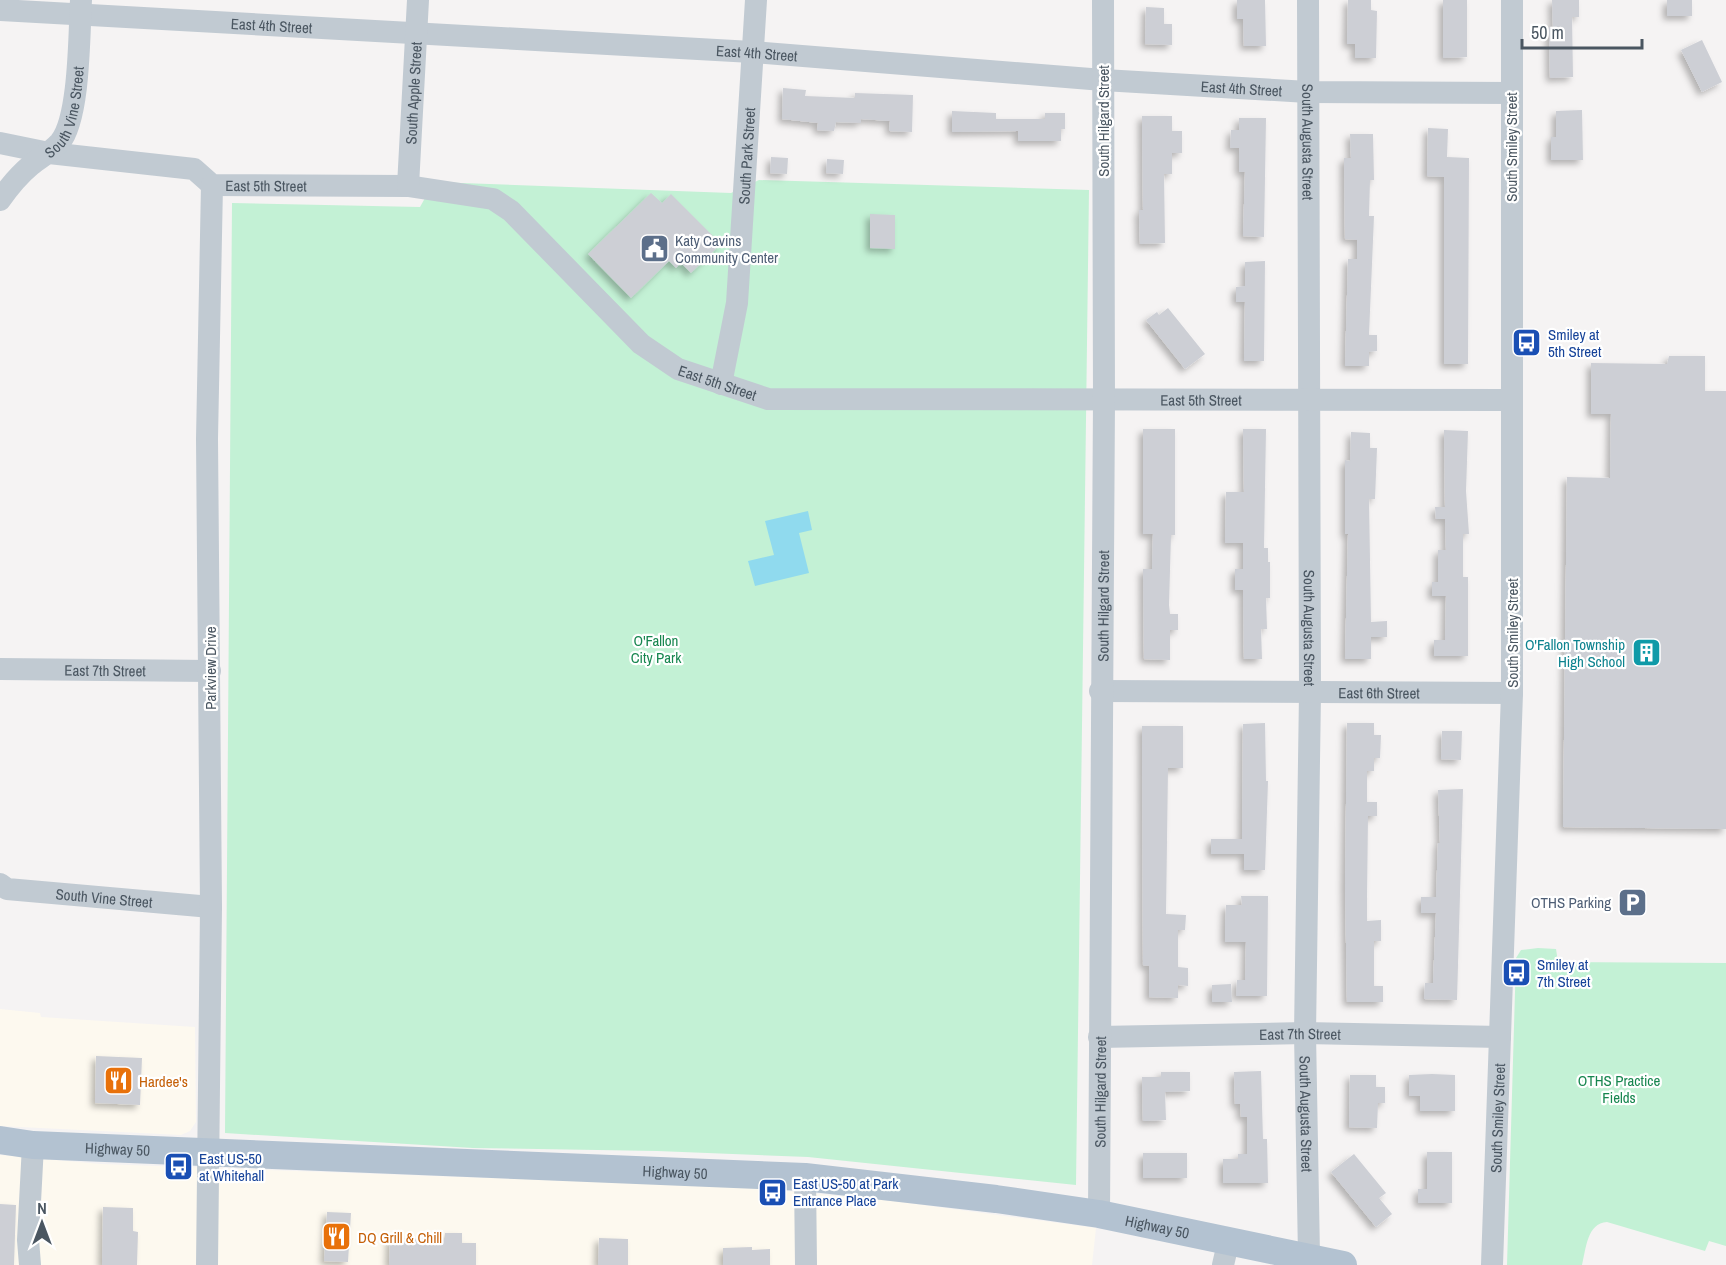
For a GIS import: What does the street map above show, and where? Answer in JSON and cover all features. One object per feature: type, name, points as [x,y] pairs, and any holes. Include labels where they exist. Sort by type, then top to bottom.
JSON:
[{"type":"main road","name":"Highway 50","points":[[0,1140],[33,1145],[805,1177],[996,1199],[1099,1214],[1226,1252],[1309,1256],[1343,1265]]},
{"type":"street","name":"South Apple Street","points":[[408,186],[418,0]]},
{"type":"street","name":"South Park Street","points":[[721,384],[737,303],[756,0]]},
{"type":"street","name":"South Hilgard Street","points":[[1099,1214],[1100,692],[1104,400],[1103,0]]},
{"type":"street","name":"South Augusta Street","points":[[1308,0],[1310,693],[1305,1033],[1309,1256]]},
{"type":"street","name":"South Smiley Street","points":[[1492,1265],[1512,693],[1512,0]]},
{"type":"street","name":"East 4th Street","points":[[0,9],[80,7],[416,33],[752,52],[1102,80],[1308,92],[1511,93]]},
{"type":"street","name":"South Vine Street","points":[[0,200],[31,164],[50,153],[62,139],[73,110],[80,7]]},
{"type":"street","name":"East 5th Street","points":[[0,143],[50,153],[194,170],[212,185],[408,186],[493,199],[511,211],[640,344],[678,369],[768,399],[1512,400]]},
{"type":"street","name":"Parkview Drive","points":[[207,1265],[211,907],[207,440],[212,185]]},
{"type":"street","name":"East 7th Street","points":[[0,669],[210,671]]},
{"type":"street","name":"East 6th Street","points":[[1100,692],[1512,693]]},
{"type":"street","name":"South Vine Street","points":[[0,884],[7,889],[211,907]]},
{"type":"street","name":"East 7th Street","points":[[1099,1037],[1305,1033],[1500,1037]]},
{"type":"street","points":[[30,1265],[28,1240],[33,1145]]},
{"type":"street","points":[[805,1177],[806,1265]]},
{"type":"shaded area","points":[[0,1009],[40,1013],[41,1017],[195,1027],[196,1122],[190,1131],[181,1135],[0,1126]]},
{"type":"shaded area","points":[[0,1155],[101,1164],[744,1187],[893,1201],[1096,1228],[1092,1265],[0,1265]]},
{"type":"green space","name":"O'Fallon City Park","points":[[759,180],[1089,190],[1076,1185],[808,1157],[657,1151],[473,1148],[225,1133],[232,203],[420,207],[434,182],[731,193]]},
{"type":"green space","name":"OTHS Practice Fields","points":[[1556,949],[1558,962],[1726,963],[1726,1246],[1709,1241],[1705,1251],[1607,1222],[1600,1223],[1591,1232],[1582,1265],[1507,1265],[1516,958],[1521,950]]},
{"type":"water","points":[[808,511],[812,530],[799,533],[809,573],[755,586],[748,561],[774,555],[765,521]]},
{"type":"building","points":[[1237,0],[1265,0],[1266,46],[1244,46],[1243,19],[1237,19]]},
{"type":"building","points":[[1348,0],[1371,0],[1371,10],[1377,11],[1376,58],[1355,58],[1355,44],[1347,44]]},
{"type":"building","points":[[1443,0],[1467,0],[1467,57],[1443,58]]},
{"type":"building","points":[[1552,0],[1579,0],[1579,17],[1572,17],[1573,77],[1550,78],[1549,27],[1553,27]]},
{"type":"building","points":[[1667,0],[1692,0],[1692,16],[1667,16]]},
{"type":"building","points":[[1146,7],[1164,8],[1164,24],[1172,24],[1172,45],[1145,44]]},
{"type":"building","points":[[1702,40],[1722,82],[1702,92],[1681,50]]},
{"type":"building","points":[[783,88],[806,90],[805,96],[855,98],[855,93],[913,95],[912,132],[889,131],[890,121],[861,119],[861,123],[836,122],[834,131],[817,130],[818,123],[782,119]]},
{"type":"building","points":[[1582,110],[1583,160],[1551,160],[1551,137],[1556,137],[1556,111]]},
{"type":"building","points":[[952,111],[996,113],[996,119],[1045,119],[1045,113],[1065,113],[1065,129],[1061,129],[1061,141],[1018,141],[1018,131],[952,132]]},
{"type":"building","points":[[1142,116],[1172,116],[1172,131],[1182,131],[1182,153],[1172,153],[1172,174],[1164,174],[1165,243],[1140,244],[1139,210],[1143,210]]},
{"type":"building","points":[[1239,118],[1266,118],[1264,237],[1243,236],[1245,172],[1239,172],[1239,148],[1230,148],[1231,130],[1239,130]]},
{"type":"building","points":[[1428,128],[1448,129],[1447,157],[1469,158],[1468,364],[1444,364],[1444,177],[1427,176]]},
{"type":"building","points":[[1350,134],[1373,134],[1374,180],[1370,180],[1369,216],[1374,216],[1369,335],[1377,335],[1377,351],[1369,352],[1369,366],[1345,366],[1348,259],[1357,259],[1357,240],[1345,239],[1344,158],[1351,158]]},
{"type":"building","points":[[771,157],[788,158],[787,174],[770,173]]},
{"type":"building","points":[[827,159],[844,160],[843,174],[826,173]]},
{"type":"building","name":"Katy Cavins Community Center","points":[[651,193],[662,203],[671,194],[721,244],[691,273],[681,263],[676,268],[669,261],[631,298],[588,254]]},
{"type":"building","points":[[870,214],[895,215],[895,249],[870,248]]},
{"type":"building","points":[[1265,261],[1264,361],[1244,361],[1245,302],[1236,302],[1236,287],[1245,286],[1245,262]]},
{"type":"building","points":[[1168,308],[1205,354],[1185,369],[1146,320],[1157,312],[1159,315]]},
{"type":"building","name":"O'Fallon Township High School","points":[[1669,356],[1705,356],[1705,391],[1726,391],[1726,829],[1563,827],[1567,477],[1610,478],[1611,414],[1591,414],[1591,363],[1667,364]]},
{"type":"building","points":[[1143,429],[1175,429],[1175,535],[1171,535],[1169,605],[1170,614],[1178,614],[1178,630],[1170,630],[1170,660],[1144,659],[1143,569],[1152,569],[1153,534],[1143,534]]},
{"type":"building","points":[[1243,429],[1266,429],[1264,548],[1268,548],[1268,562],[1270,562],[1270,598],[1266,598],[1267,629],[1261,629],[1262,659],[1244,659],[1243,590],[1235,590],[1235,569],[1243,569],[1243,543],[1225,543],[1226,492],[1244,492]]},
{"type":"building","points":[[1444,430],[1468,431],[1466,491],[1469,534],[1463,534],[1463,577],[1468,577],[1468,656],[1434,656],[1434,640],[1445,640],[1446,596],[1432,596],[1432,582],[1438,582],[1438,550],[1446,550],[1445,519],[1436,519],[1435,507],[1445,507]]},
{"type":"building","points":[[1351,432],[1370,433],[1370,448],[1377,448],[1375,499],[1369,499],[1371,622],[1387,621],[1387,637],[1371,637],[1371,659],[1345,659],[1348,534],[1345,534],[1345,460],[1350,461]]},
{"type":"building","points":[[1265,723],[1266,781],[1268,781],[1265,870],[1244,870],[1244,854],[1211,854],[1211,839],[1242,839],[1243,724]]},
{"type":"building","points":[[1347,723],[1374,723],[1374,735],[1381,735],[1380,758],[1374,758],[1374,771],[1367,771],[1367,802],[1377,802],[1377,816],[1368,816],[1367,921],[1381,920],[1381,941],[1374,941],[1374,986],[1383,986],[1383,1002],[1347,1002],[1345,885]]},
{"type":"building","points":[[1142,726],[1183,726],[1183,768],[1168,768],[1166,914],[1186,915],[1185,930],[1178,930],[1178,967],[1188,968],[1188,986],[1178,985],[1178,998],[1149,997],[1149,966],[1143,965]]},
{"type":"building","points":[[1442,731],[1462,731],[1461,760],[1441,759]]},
{"type":"building","points":[[1463,789],[1457,1000],[1424,999],[1425,983],[1433,983],[1436,913],[1421,913],[1421,897],[1436,897],[1438,843],[1440,843],[1438,790]]},
{"type":"building","points":[[1241,896],[1268,896],[1267,996],[1236,996],[1237,980],[1245,980],[1246,942],[1225,942],[1226,905],[1242,905]]},
{"type":"building","points":[[1231,984],[1232,1002],[1212,1002],[1212,985]]},
{"type":"building","name":"Hardee's","points":[[96,1056],[142,1058],[140,1105],[95,1103]]},
{"type":"building","points":[[1261,1071],[1263,1139],[1267,1139],[1268,1183],[1223,1183],[1223,1159],[1238,1159],[1238,1154],[1247,1154],[1247,1117],[1241,1117],[1240,1104],[1235,1104],[1234,1072]]},
{"type":"building","points":[[1161,1072],[1190,1072],[1190,1091],[1165,1092],[1166,1120],[1143,1121],[1142,1077],[1161,1077]]},
{"type":"building","points":[[1350,1075],[1376,1075],[1376,1087],[1385,1087],[1385,1103],[1378,1103],[1377,1128],[1349,1127]]},
{"type":"building","points":[[1409,1075],[1455,1075],[1455,1111],[1420,1111],[1420,1096],[1409,1096]]},
{"type":"building","points":[[1427,1152],[1452,1152],[1452,1203],[1418,1203],[1418,1189],[1427,1189]]},
{"type":"building","points":[[1143,1153],[1187,1153],[1187,1178],[1143,1178]]},
{"type":"building","points":[[1354,1154],[1386,1193],[1379,1198],[1392,1214],[1376,1227],[1331,1172]]},
{"type":"building","points":[[0,1204],[16,1205],[14,1265],[0,1265]]},
{"type":"building","points":[[103,1207],[133,1208],[133,1231],[138,1232],[137,1265],[102,1265]]},
{"type":"building","name":"DQ Grill & Chill","points":[[327,1212],[351,1213],[348,1262],[324,1261]]},
{"type":"building","points":[[445,1233],[462,1233],[462,1243],[476,1243],[476,1265],[389,1265],[390,1238],[445,1239]]},
{"type":"building","points":[[599,1238],[628,1239],[628,1265],[598,1265]]},
{"type":"building","points":[[752,1247],[752,1250],[770,1249],[770,1265],[723,1265],[723,1248]]},
{"type":"place","name":"Katy Cavins Community Center","points":[[654,249]]},
{"type":"place","name":"Smiley at 5th Street","points":[[1527,343]]},
{"type":"place","name":"O'Fallon Township High School","points":[[1646,653]]},
{"type":"place","name":"OTHS Parking","points":[[1632,902]]},
{"type":"place","name":"Smiley at 7th Street","points":[[1516,973]]},
{"type":"place","name":"Hardee's","points":[[118,1081]]},
{"type":"place","name":"East US-50 at Whitehall","points":[[178,1167]]},
{"type":"place","name":"East US-50 at Park Entrance Place","points":[[772,1192]]},
{"type":"place","name":"DQ Grill & Chill","points":[[337,1237]]}]
